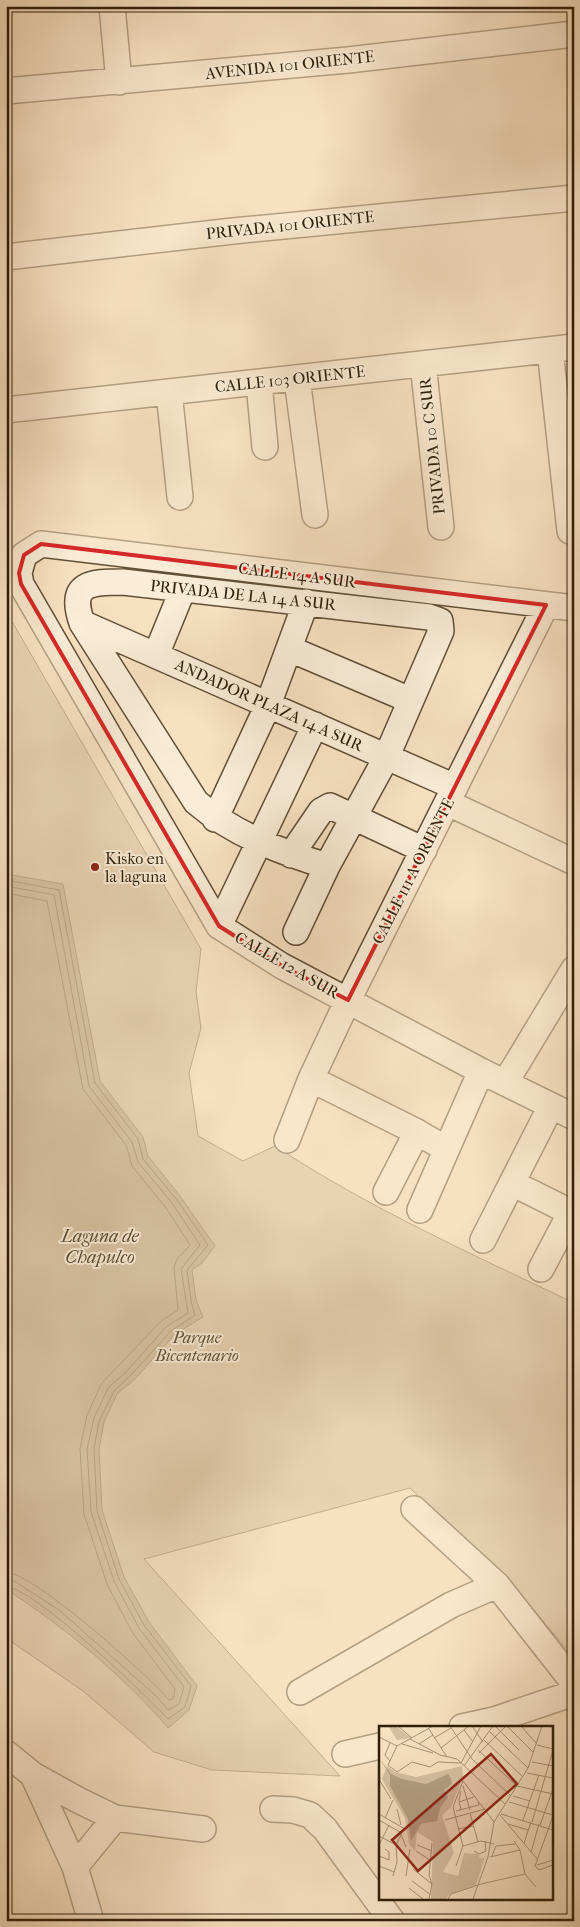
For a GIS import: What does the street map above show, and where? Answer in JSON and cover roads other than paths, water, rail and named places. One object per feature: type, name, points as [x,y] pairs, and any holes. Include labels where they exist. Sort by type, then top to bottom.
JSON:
[{"type":"street","points":[[112,6],[119,82]]},
{"type":"street","name":"AVENIDA 101 ORIENTE","points":[[6,90],[119,82],[348,60],[574,34]]},
{"type":"street","name":"PRIVADA 101 ORIENTE","points":[[6,257],[232,230],[574,198]]},
{"type":"street","points":[[562,349],[570,531]]},
{"type":"street","name":"CALLE 103 ORIENTE","points":[[6,410],[259,384],[562,349]]},
{"type":"street","name":"PRIVADA 10 C SUR","points":[[423,364],[441,527]]},
{"type":"street","points":[[297,379],[315,515]]},
{"type":"street","points":[[259,384],[265,447]]},
{"type":"street","points":[[169,392],[180,498]]},
{"type":"street","name":"CALLE 14 A SUR","points":[[24,555],[41,544],[574,608]]},
{"type":"street","name":"CALLE 12 A SUR","points":[[24,555],[18,573],[21,584],[219,926],[282,966],[481,1071],[574,1117]]},
{"type":"street","name":"PRIVADA DE LA 14 A SUR","points":[[82,623],[77,607],[77,598],[82,589],[90,584],[123,582],[429,617],[440,621],[441,631],[410,700]]},
{"type":"street","points":[[156,655],[183,589]]},
{"type":"street","points":[[216,819],[268,705],[306,602]]},
{"type":"street","name":"CALLE 111 A ORIENTE","points":[[287,1140],[311,1079],[348,1000],[546,605]]},
{"type":"street","points":[[82,623],[191,797],[216,819],[291,855],[327,866]]},
{"type":"street","name":"ANDADOR PLAZA 14 A SUR","points":[[82,623],[316,725],[386,758],[574,862]]},
{"type":"street","points":[[290,649],[410,700],[386,758],[356,817],[327,866],[296,932]]},
{"type":"street","points":[[219,926],[316,725]]},
{"type":"street","points":[[291,855],[321,811],[333,806],[424,850]]},
{"type":"street","points":[[505,1083],[574,969]]},
{"type":"street","points":[[420,1210],[481,1071]]},
{"type":"street","points":[[311,1079],[417,1132],[446,1149]]},
{"type":"street","points":[[483,1240],[551,1106]]},
{"type":"street","points":[[386,1192],[417,1132]]},
{"type":"street","points":[[512,1183],[572,1213],[541,1269]]},
{"type":"street","points":[[414,1508],[497,1585],[574,1683]]},
{"type":"street","points":[[300,1692],[452,1605],[497,1585]]},
{"type":"street","points":[[467,1726],[494,1720],[574,1693]]},
{"type":"street","points":[[345,1754],[379,1746]]},
{"type":"street","points":[[6,1753],[33,1775],[115,1818],[203,1829]]},
{"type":"street","points":[[33,1775],[75,1867],[92,1921]]},
{"type":"street","points":[[272,1809],[293,1810],[310,1815],[325,1829],[392,1921]]},
{"type":"street","points":[[75,1867],[115,1818]]},
{"type":"water","name":"Laguna de Chapulco","points":[[6,874],[63,884],[100,1081],[143,1137],[148,1156],[180,1196],[215,1246],[202,1263],[192,1270],[196,1300],[203,1317],[175,1334],[135,1379],[117,1394],[104,1422],[99,1449],[102,1510],[124,1577],[149,1622],[197,1686],[189,1710],[168,1728],[132,1689],[92,1653],[6,1589]]},
{"type":"place","name":"Kisko en la laguna","points":[[95,867]]},
{"type":"park label","name":"Parque Bicentenario","points":[[197,1346]]}]
